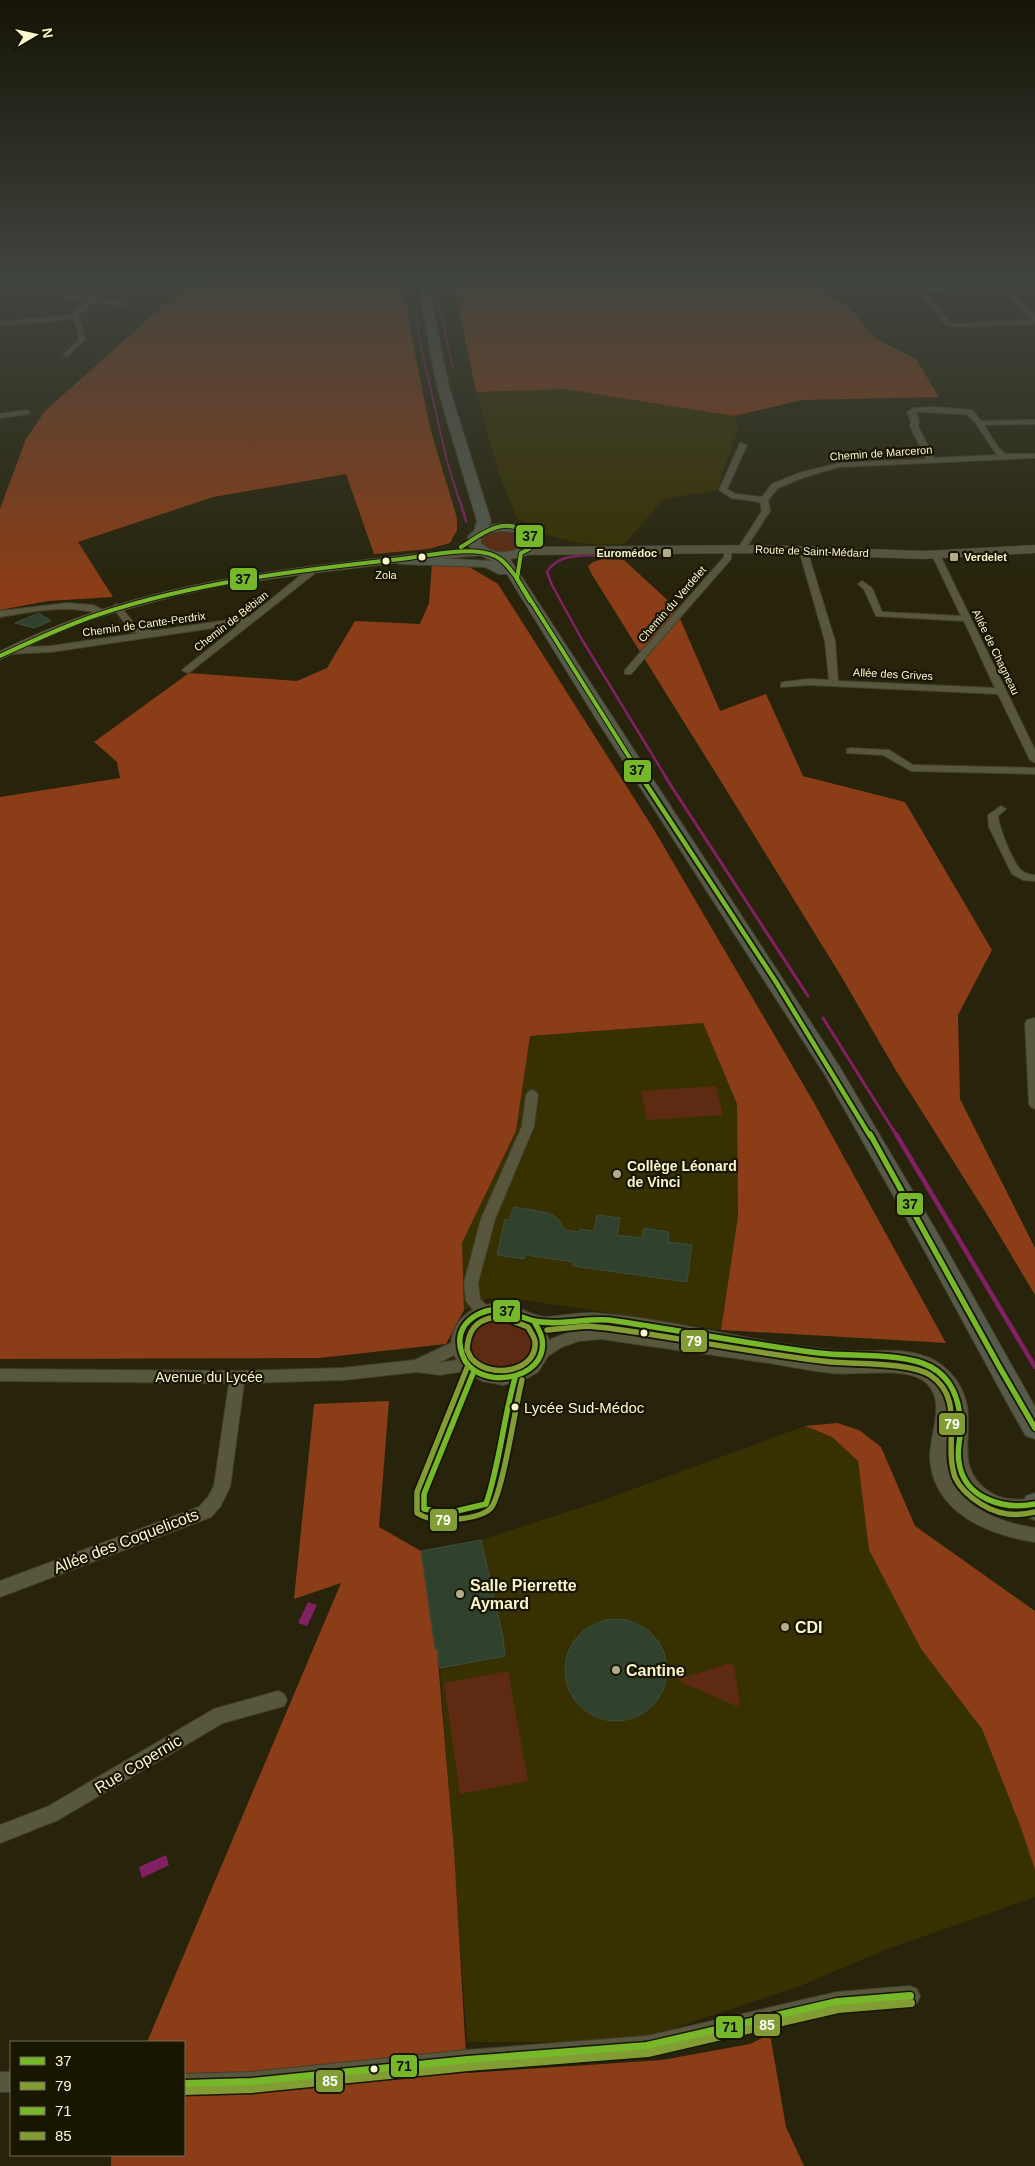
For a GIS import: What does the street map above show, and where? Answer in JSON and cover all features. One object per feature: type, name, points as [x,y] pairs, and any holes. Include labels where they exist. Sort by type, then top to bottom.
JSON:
[{"type":"main road","points":[[442,380],[484,521],[476,536],[477,548],[505,562],[518,579],[541,618],[832,1070],[926,1232],[1018,1401],[1035,1428]]},
{"type":"main road","points":[[475,491],[493,516],[529,534],[518,579]]},
{"type":"main road","points":[[476,536],[493,528],[512,527]]},
{"type":"main road","points":[[489,554],[506,556],[527,548]]},
{"type":"main road","points":[[399,560],[479,562],[497,566],[541,618]]},
{"type":"main road","points":[[1018,1401],[1035,1444]]},
{"type":"street","points":[[932,461],[914,426],[915,421],[911,412],[942,410],[968,412],[979,423],[998,454],[1004,458]]},
{"type":"street","points":[[0,416],[26,412]]},
{"type":"street","points":[[979,423],[1035,422]]},
{"type":"street","points":[[743,445],[723,490],[734,496],[764,500],[766,511],[744,545],[744,549]]},
{"type":"street","name":"Chemin de Marceron","points":[[764,500],[775,486],[826,468],[857,464],[1035,456]]},
{"type":"street","points":[[4,654],[31,639],[101,611],[116,607],[183,591],[311,570],[420,557],[451,550],[476,536]]},
{"type":"street","name":"Route de Saint-Médard","points":[[527,548],[588,550],[803,550],[936,555],[1035,549]]},
{"type":"street","name":"Chemin du Verdelet","points":[[628,672],[728,557],[727,549]]},
{"type":"street","points":[[803,550],[830,641],[834,683]]},
{"type":"street","points":[[420,557],[489,554]]},
{"type":"street","name":"Allée de Chagneau","points":[[936,555],[1035,760]]},
{"type":"street","name":"Chemin de Bébian","points":[[187,670],[253,614],[311,572],[311,570]]},
{"type":"street","points":[[862,584],[868,588],[879,614],[967,619]]},
{"type":"street","points":[[0,614],[42,607],[90,605],[101,611]]},
{"type":"street","points":[[116,607],[135,630],[143,631],[152,631],[187,621],[253,614]]},
{"type":"street","name":"Chemin de Cante-Perdrix","points":[[4,654],[51,649],[253,614]]},
{"type":"street","name":"Allée des Grives","points":[[784,685],[809,682],[1002,691]]},
{"type":"street","points":[[851,751],[885,752],[911,768],[1035,771]]},
{"type":"street","points":[[1001,809],[993,815],[994,827],[1016,872],[1028,878],[1035,878]]},
{"type":"street","points":[[1035,1022],[1031,1022],[1035,1104]]},
{"type":"street","points":[[483,1312],[473,1301],[471,1283],[491,1210],[521,1146],[528,1126],[532,1095]]},
{"type":"street","points":[[1035,1505],[1025,1507],[997,1504],[986,1499],[968,1485],[959,1467],[960,1414],[958,1398],[948,1378],[924,1362],[902,1358],[838,1356],[594,1319],[544,1323],[504,1309],[483,1312],[472,1317],[464,1325],[459,1335],[458,1346],[466,1365],[484,1376],[515,1378],[532,1368],[544,1351],[552,1345],[572,1336],[602,1333],[850,1368],[907,1370],[924,1374],[934,1382],[943,1396],[938,1457],[943,1483],[963,1507],[978,1518],[1003,1530],[1035,1535]]},
{"type":"street","points":[[534,1321],[543,1336],[544,1351]]},
{"type":"street","name":"Avenue du Lycée","points":[[417,1366],[458,1346]]},
{"type":"street","name":"Avenue du Lycée","points":[[0,1375],[237,1378],[343,1374],[417,1366],[440,1368],[466,1365]]},
{"type":"street","name":"Allée des Coquelicots","points":[[0,1589],[205,1512],[214,1502],[222,1487],[237,1378]]},
{"type":"street","name":"Rue Copernic","points":[[0,1834],[52,1814],[220,1715],[278,1700]]},
{"type":"street","points":[[185,2084],[251,2082],[467,2060],[648,2046],[837,2002],[910,1996]]},
{"type":"shaded area","points":[[80,380],[420,380],[430,428],[457,518],[457,530],[450,543],[428,549],[374,554],[346,474],[213,497],[78,542],[113,597],[48,601],[0,610],[0,509],[26,439],[45,411]]},
{"type":"shaded area","points":[[474,380],[929,380],[939,397],[802,400],[734,416],[565,389],[476,392]]},
{"type":"shaded area","points":[[565,389],[734,416],[738,428],[717,490],[664,499],[624,544],[599,545],[574,542],[544,534],[517,518],[499,473],[476,392]]},
{"type":"shaded area","points":[[507,529],[526,536],[529,543],[511,552],[480,546],[479,538],[484,534]]},
{"type":"shaded area","points":[[603,559],[624,560],[675,607],[720,711],[766,694],[803,776],[905,802],[992,950],[958,1015],[960,1099],[1035,1248],[1035,1295],[991,1221],[895,1069],[841,976],[591,573],[588,566],[593,562]]},
{"type":"shaded area","points":[[432,564],[466,565],[498,584],[653,828],[813,1101],[946,1343],[721,1330],[738,1216],[737,1104],[703,1023],[530,1036],[516,1131],[462,1243],[464,1310],[446,1344],[319,1358],[0,1359],[0,797],[120,778],[117,762],[94,742],[189,673],[297,681],[327,668],[355,621],[420,624],[429,603]]},
{"type":"shaded area","name":"Collège Léonard de Vinci","points":[[703,1023],[737,1104],[738,1216],[721,1330],[524,1300],[487,1299],[464,1310],[462,1243],[516,1131],[530,1036]]},
{"type":"shaded area","points":[[716,1086],[723,1115],[647,1120],[641,1091]]},
{"type":"shaded area","points":[[495,1317],[504,1318],[521,1325],[531,1337],[533,1345],[530,1353],[524,1361],[510,1370],[496,1372],[483,1367],[473,1358],[468,1347],[468,1336],[477,1325]]},
{"type":"shaded area","points":[[389,1401],[379,1527],[421,1551],[435,1649],[437,1649],[454,1851],[467,2073],[662,2060],[750,2044],[770,2034],[786,2127],[804,2166],[111,2166],[111,2156],[185,2156],[185,2041],[147,2041],[341,1583],[294,1599],[314,1404]]},
{"type":"shaded area","points":[[837,1423],[859,1430],[881,1447],[915,1526],[1035,1611],[1035,1870],[1021,1828],[982,1729],[921,1649],[869,1550],[858,1461],[832,1437],[805,1426]]},
{"type":"shaded area","points":[[805,1426],[832,1437],[858,1461],[869,1550],[921,1649],[982,1729],[1021,1828],[1035,1870],[1035,1897],[882,1951],[800,1986],[650,2036],[600,2042],[467,2042],[440,1668],[437,1649],[435,1649],[421,1551],[481,1540],[598,1502]]},
{"type":"shaded area","points":[[308,1602],[317,1605],[307,1626],[298,1623]]},
{"type":"shaded area","points":[[731,1663],[734,1666],[740,1703],[738,1707],[685,1684],[679,1679]]},
{"type":"shaded area","points":[[508,1671],[528,1781],[460,1794],[444,1683]]},
{"type":"shaded area","points":[[166,1855],[169,1865],[142,1878],[139,1867]]},
{"type":"building","points":[[39,613],[51,621],[34,628],[15,623]]},
{"type":"building","name":"Collège Léonard de Vinci","points":[[514,1207],[553,1215],[559,1220],[565,1230],[579,1232],[580,1229],[594,1231],[597,1215],[620,1218],[617,1235],[642,1238],[644,1228],[669,1232],[668,1242],[692,1245],[687,1282],[573,1266],[573,1262],[525,1255],[524,1259],[497,1255],[505,1219],[509,1220]]},
{"type":"building","name":"Salle Pierrette Aymard","points":[[481,1540],[503,1637],[505,1656],[440,1668],[437,1649],[435,1649],[421,1551]]},
{"type":"building","name":"Cantine","points":[[616,1619],[636,1623],[652,1634],[663,1650],[667,1670],[663,1690],[652,1706],[636,1717],[616,1721],[596,1717],[580,1706],[569,1690],[565,1670],[569,1650],[580,1634],[596,1623]]},
{"type":"waterway","points":[[429,380],[447,461],[459,500]]},
{"type":"waterway","points":[[459,498],[466,521]]},
{"type":"waterway","points":[[598,555],[563,559],[551,566],[547,572],[552,585],[581,638],[667,779]]},
{"type":"waterway","points":[[666,778],[808,996]]},
{"type":"waterway","points":[[823,1018],[897,1136]]},
{"type":"waterway","points":[[896,1134],[1035,1367]]},
{"type":"transit line","name":"37","points":[[461,547],[480,533],[494,527],[509,526],[529,535],[534,541],[529,549],[521,553],[517,579],[530,601]]},
{"type":"transit line","name":"37","points":[[0,656],[48,633],[97,615],[148,600],[252,578],[305,570],[465,552],[487,553],[502,561],[510,568],[523,587],[602,716],[833,1072],[904,1193],[1035,1428]]},
{"type":"transit line","name":"37","points":[[534,1321],[542,1338],[542,1354],[535,1365],[522,1373],[506,1377],[490,1377],[475,1371],[464,1361],[459,1346],[459,1339],[463,1328],[480,1313],[498,1309],[544,1323],[587,1319],[617,1321],[820,1353],[919,1362],[931,1367],[948,1381],[957,1399],[960,1421],[959,1465],[963,1477],[969,1486],[978,1494],[999,1504],[1011,1506],[1035,1504]]},
{"type":"transit line","name":"79","points":[[494,1317],[505,1318],[528,1327],[535,1341],[534,1355],[525,1364],[513,1369],[498,1370],[484,1367],[473,1361],[467,1350],[468,1336],[478,1323],[494,1317]]},
{"type":"transit line","name":"79","points":[[547,1330],[587,1326],[608,1328],[821,1361],[902,1366],[918,1369],[932,1376],[945,1390],[951,1405],[951,1460],[956,1478],[967,1494],[987,1508],[999,1513],[1023,1515],[1035,1512]]},
{"type":"transit line","name":"79","points":[[467,1368],[417,1492],[417,1513],[423,1517],[454,1520],[477,1516],[492,1508],[506,1461],[517,1396],[522,1380]]},
{"type":"transit line","name":"37","points":[[474,1371],[424,1494],[424,1509],[448,1513],[486,1504],[495,1473],[510,1394],[515,1378]]},
{"type":"transit line","name":"71","points":[[185,2084],[251,2082],[467,2060],[647,2046],[837,2002],[910,1996]]},
{"type":"transit line","name":"85","points":[[185,2091],[252,2089],[468,2067],[648,2053],[838,2009],[911,2003]]},
{"type":"place","name":"Euromédoc","points":[[667,553]]},
{"type":"place","name":"Verdelet","points":[[954,557]]},
{"type":"place","name":"Zola","points":[[386,561]]},
{"type":"place","name":"Collège Léonard de Vinci","points":[[617,1174]]},
{"type":"place","name":"Lycée Sud-Médoc","points":[[515,1407]]},
{"type":"place","name":"Salle Pierrette Aymard","points":[[460,1594]]},
{"type":"place","name":"CDI","points":[[785,1627]]},
{"type":"place","name":"Cantine","points":[[616,1670]]}]
